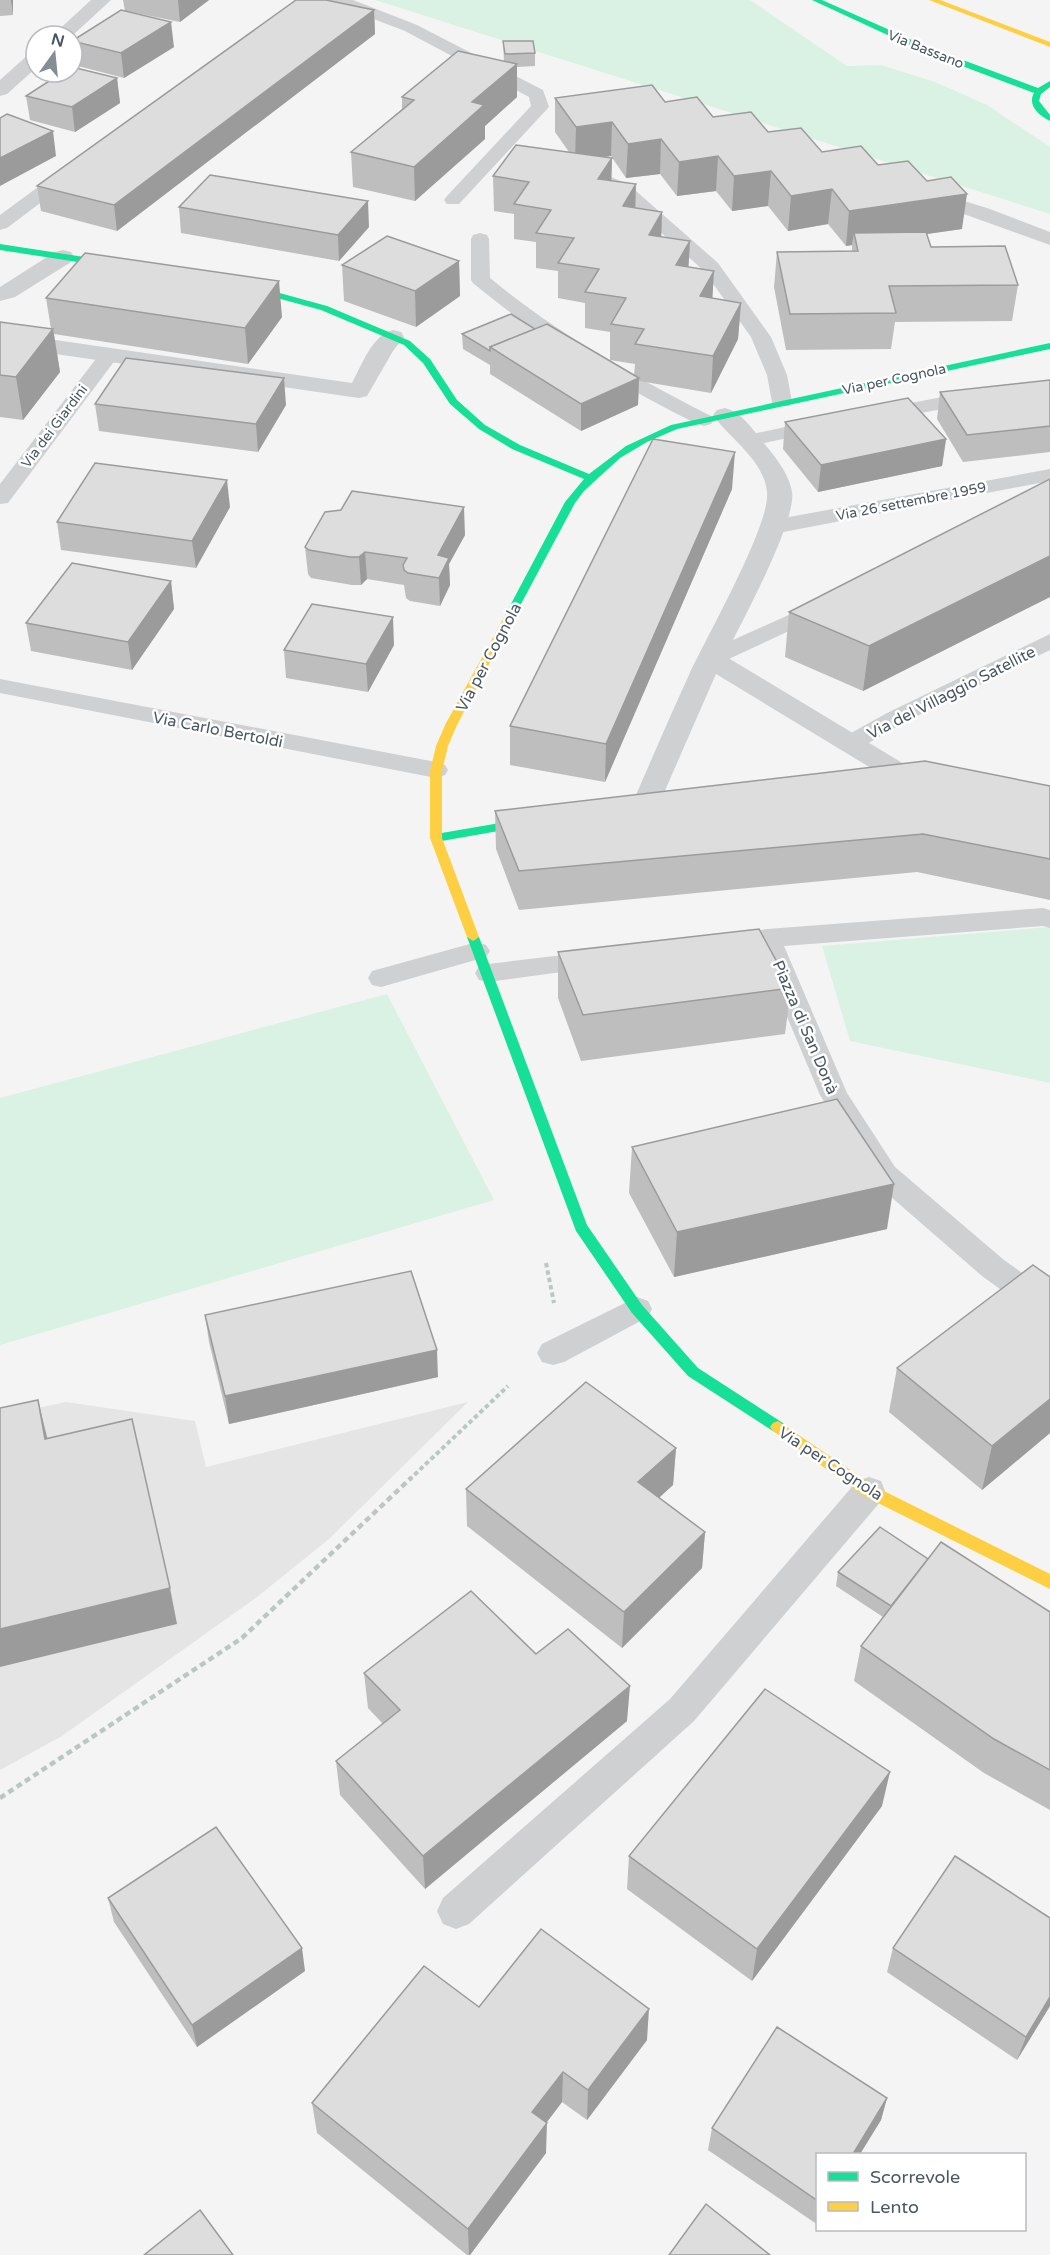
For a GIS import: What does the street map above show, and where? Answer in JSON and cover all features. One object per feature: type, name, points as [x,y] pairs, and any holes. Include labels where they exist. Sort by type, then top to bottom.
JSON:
[{"type":"main road","name":"Via Bassano","points":[[816,0],[925,50],[1038,92]]},
{"type":"main road","points":[[933,0],[1050,45]]},
{"type":"main road","points":[[1050,83],[1038,92],[1034,99],[1037,108],[1050,119]]},
{"type":"main road","points":[[0,248],[134,267]]},
{"type":"main road","points":[[218,280],[281,294],[333,310],[416,349],[429,363],[450,399],[463,413],[503,439],[532,454],[587,477]]},
{"type":"main road","name":"Via per Cognola","points":[[1050,346],[674,427],[641,438],[616,452],[587,477],[570,502],[451,725],[436,770],[436,838],[581,1227],[637,1309],[693,1372],[812,1449],[869,1491],[1050,1582]]},
{"type":"main road","points":[[436,838],[559,817]]},
{"type":"street","points":[[75,24],[102,0]]},
{"type":"street","points":[[0,90],[24,69]]},
{"type":"street","points":[[0,294],[7,292],[63,257]]},
{"type":"street","points":[[0,339],[359,391],[383,348],[393,337]]},
{"type":"street","points":[[646,804],[710,659],[773,527],[781,494],[768,467],[750,440],[715,418]]},
{"type":"street","points":[[710,659],[851,742],[900,777]]},
{"type":"lane","points":[[281,19],[313,2],[339,0],[411,28],[537,94],[540,107],[453,200]]},
{"type":"lane","points":[[0,224],[81,164]]},
{"type":"lane","points":[[589,172],[622,188],[711,267],[761,337],[777,375],[782,402]]},
{"type":"lane","points":[[913,190],[1050,239]]},
{"type":"lane","points":[[480,239],[481,280],[503,300],[570,345],[656,396],[715,418]]},
{"type":"lane","name":"Via dei Giardini","points":[[0,498],[109,355]]},
{"type":"lane","points":[[862,418],[974,398],[1050,389]]},
{"type":"lane","points":[[750,440],[839,422]]},
{"type":"lane","name":"Via 26 settembre 1959","points":[[773,527],[1050,475]]},
{"type":"lane","points":[[710,659],[840,599]]},
{"type":"lane","name":"Via del Villaggio Satellite","points":[[851,742],[895,717],[1050,641]]},
{"type":"lane","name":"Via Carlo Bertoldi","points":[[0,686],[436,770]]},
{"type":"lane","name":"Piazza di San Donà","points":[[1050,919],[1031,918],[767,938],[834,1095],[885,1175],[993,1268],[1050,1309]]},
{"type":"lane","points":[[699,946],[767,938]]},
{"type":"lane","points":[[381,978],[483,962],[620,957]]},
{"type":"lane","points":[[552,1353],[637,1309]]},
{"type":"lane","points":[[456,1911],[682,1710],[869,1491]]},
{"type":"path","points":[[544,1256],[554,1301]]},
{"type":"path","points":[[0,1798],[243,1638],[508,1386]]},
{"type":"shaded area","points":[[66,1402],[195,1421],[206,1467],[468,1402],[329,1539],[257,1597],[62,1736],[0,1770],[0,1416]]},
{"type":"green space","points":[[375,0],[750,0],[847,66],[881,65],[935,82],[987,105],[1050,147],[1050,214]]},
{"type":"green space","points":[[1050,927],[1050,1083],[850,1041],[822,946]]},
{"type":"green space","points":[[387,994],[494,1200],[0,1345],[0,1098]]},
{"type":"building","points":[[296,0],[326,0],[374,10],[114,205],[37,186]]},
{"type":"building","points":[[121,10],[171,22],[121,53],[84,44],[84,33]]},
{"type":"building","points":[[503,41],[533,41],[535,53],[505,54]]},
{"type":"building","points":[[458,51],[517,64],[472,102],[484,105],[414,167],[351,152],[414,100],[402,97]]},
{"type":"building","points":[[84,70],[117,78],[72,107],[26,96],[44,84],[84,84]]},
{"type":"building","points":[[652,85],[665,102],[697,97],[713,117],[751,112],[768,132],[801,128],[822,152],[861,146],[878,165],[908,161],[927,181],[951,177],[967,194],[849,211],[832,189],[791,196],[771,171],[734,176],[718,156],[679,162],[661,139],[628,144],[612,122],[576,127],[555,98]]},
{"type":"building","points":[[7,114],[53,131],[0,158],[0,118]]},
{"type":"building","points":[[516,145],[612,158],[598,179],[636,184],[623,206],[662,212],[649,235],[690,241],[676,265],[714,271],[700,296],[741,303],[713,356],[635,344],[644,329],[611,324],[626,298],[585,292],[599,269],[558,263],[574,238],[536,233],[551,210],[514,204],[529,182],[493,176]]},
{"type":"building","points":[[210,175],[368,201],[338,235],[179,207]]},
{"type":"building","points":[[926,232],[931,247],[1005,246],[1018,285],[889,286],[896,313],[790,314],[777,252],[858,251],[854,233]]},
{"type":"building","points":[[387,236],[459,261],[415,291],[342,265]]},
{"type":"building","points":[[85,253],[279,281],[245,328],[46,298]]},
{"type":"building","points":[[511,314],[535,329],[490,347],[490,351],[462,334]]},
{"type":"building","points":[[0,322],[53,329],[16,377],[0,375]]},
{"type":"building","points":[[547,324],[639,378],[581,404],[490,347]]},
{"type":"building","points":[[126,358],[284,378],[256,424],[95,404]]},
{"type":"building","points":[[1050,380],[1050,426],[967,435],[940,392]]},
{"type":"building","points":[[908,398],[946,439],[821,465],[785,422]]},
{"type":"building","points":[[653,439],[735,452],[606,744],[510,726]]},
{"type":"building","points":[[95,463],[227,480],[192,541],[57,522]]},
{"type":"building","points":[[1050,479],[1050,556],[869,646],[789,612]]},
{"type":"building","points":[[352,491],[464,507],[438,555],[449,558],[439,578],[408,573],[404,570],[403,565],[407,558],[365,552],[359,557],[350,557],[309,550],[305,547],[325,512],[341,510]]},
{"type":"building","points":[[72,563],[171,581],[128,642],[26,623]]},
{"type":"building","points":[[312,604],[393,617],[366,664],[284,650]]},
{"type":"building","points":[[925,761],[1050,786],[1050,859],[923,834],[519,871],[495,811]]},
{"type":"building","points":[[759,929],[791,988],[583,1015],[558,952]]},
{"type":"building","points":[[837,1099],[894,1184],[677,1232],[632,1147]]},
{"type":"building","points":[[1033,1265],[1050,1277],[1050,1399],[992,1446],[897,1368]]},
{"type":"building","points":[[411,1271],[437,1350],[225,1396],[205,1315]]},
{"type":"building","points":[[586,1382],[676,1448],[638,1482],[705,1532],[624,1612],[466,1489]]},
{"type":"building","points":[[38,1400],[45,1439],[132,1419],[170,1588],[0,1629],[0,1408]]},
{"type":"building","points":[[880,1527],[928,1559],[891,1606],[838,1572]]},
{"type":"building","points":[[941,1542],[1050,1612],[1050,1770],[994,1739],[861,1646]]},
{"type":"building","points":[[471,1591],[536,1654],[568,1629],[630,1686],[423,1856],[336,1761],[400,1710],[364,1673]]},
{"type":"building","points":[[765,1689],[890,1772],[757,1949],[629,1856]]},
{"type":"building","points":[[216,1827],[302,1948],[192,2025],[108,1898]]},
{"type":"building","points":[[955,1856],[1050,1918],[1050,1997],[1026,2037],[893,1948]]},
{"type":"building","points":[[541,1929],[649,2009],[588,2090],[563,2072],[532,2112],[547,2123],[468,2229],[312,2103],[424,1966],[479,2007]]},
{"type":"building","points":[[777,2027],[887,2098],[854,2153],[816,2153],[816,2200],[712,2128]]},
{"type":"building","points":[[706,2204],[770,2255],[669,2255]]},
{"type":"building","points":[[200,2210],[233,2255],[144,2255]]},
{"type":"traffic: fast","points":[[816,0],[925,49],[1037,91]]},
{"type":"traffic: fast","points":[[1050,83],[1038,92],[1035,101],[1039,109],[1050,119]]},
{"type":"traffic: fast","points":[[0,247],[123,266]]},
{"type":"traffic: fast","points":[[236,284],[324,308],[407,343],[427,361],[453,402],[482,427],[516,447],[587,477]]},
{"type":"traffic: fast","points":[[508,619],[570,502],[592,476],[616,456],[643,440],[674,427],[1050,346]]},
{"type":"traffic: fast","points":[[436,838],[540,820]]},
{"type":"traffic: fast","points":[[473,937],[581,1227],[637,1309],[693,1372],[778,1427]]},
{"type":"traffic: slow","points":[[933,0],[1050,45]]},
{"type":"traffic: slow","points":[[473,937],[436,838],[436,771],[442,746],[451,725],[508,619]]},
{"type":"traffic: slow","points":[[778,1427],[869,1491],[1050,1582]]}]
